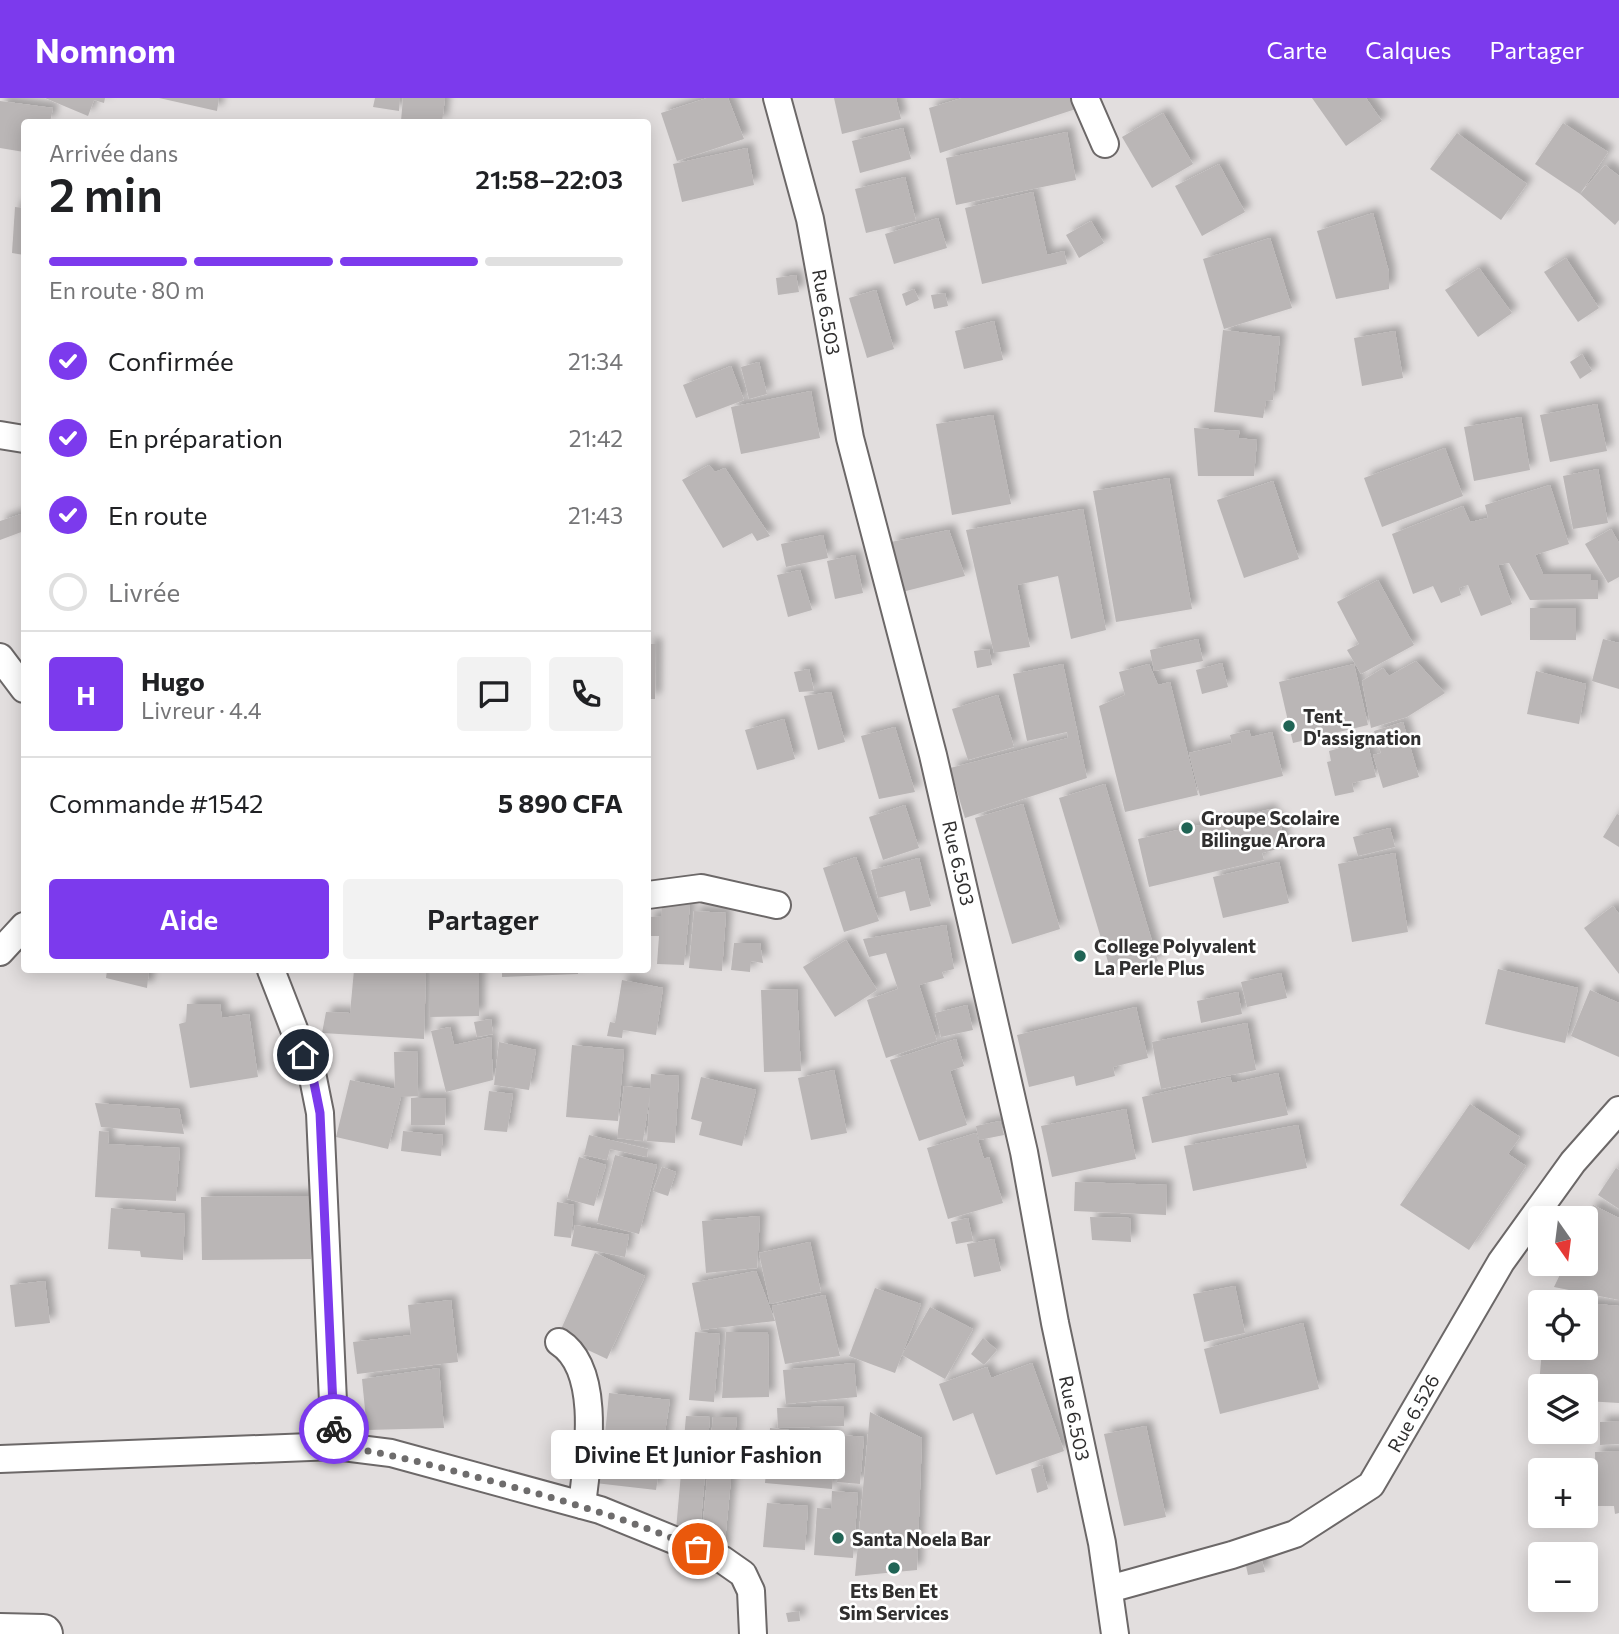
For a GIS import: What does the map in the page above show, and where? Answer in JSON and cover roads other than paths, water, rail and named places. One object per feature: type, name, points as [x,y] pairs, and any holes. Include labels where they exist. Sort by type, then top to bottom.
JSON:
[{"type":"main road","points":[[0,1633],[43,1634]]},
{"type":"street","name":"Rue 6.503","points":[[777,98],[810,219],[850,438],[968,902],[1026,1164],[1109,1589],[1115,1634]]},
{"type":"street","points":[[1085,98],[1105,144]]},
{"type":"street","points":[[0,435],[21,438]]},
{"type":"street","points":[[0,657],[21,685]]},
{"type":"street","points":[[651,895],[701,888],[778,905]]},
{"type":"street","points":[[0,952],[21,929]]},
{"type":"street","points":[[272,973],[313,1078],[320,1113],[335,1446]]},
{"type":"street","name":"Rue 6.526","points":[[1109,1589],[1232,1555],[1295,1534],[1371,1485],[1501,1262],[1573,1162],[1619,1110]]},
{"type":"street","points":[[559,1342],[568,1347],[581,1377],[591,1427],[582,1505]]},
{"type":"street","points":[[0,1459],[335,1446],[391,1453],[582,1505],[649,1527],[723,1560],[743,1574],[751,1591],[753,1634]]},
{"type":"place","name":"Tent_ D'assignation","points":[[1289,726]]},
{"type":"place","name":"Groupe Scolaire Bilingue Arora","points":[[1187,828]]},
{"type":"place","name":"College Polyvalent La Perle Plus","points":[[1080,956]]},
{"type":"place","name":"Santa Noela Bar","points":[[838,1538]]},
{"type":"place","name":"Divine Et Junior Fashion","points":[[698,1549]]},
{"type":"place","name":"Ets Ben Et Sim Services","points":[[894,1568]]}]
